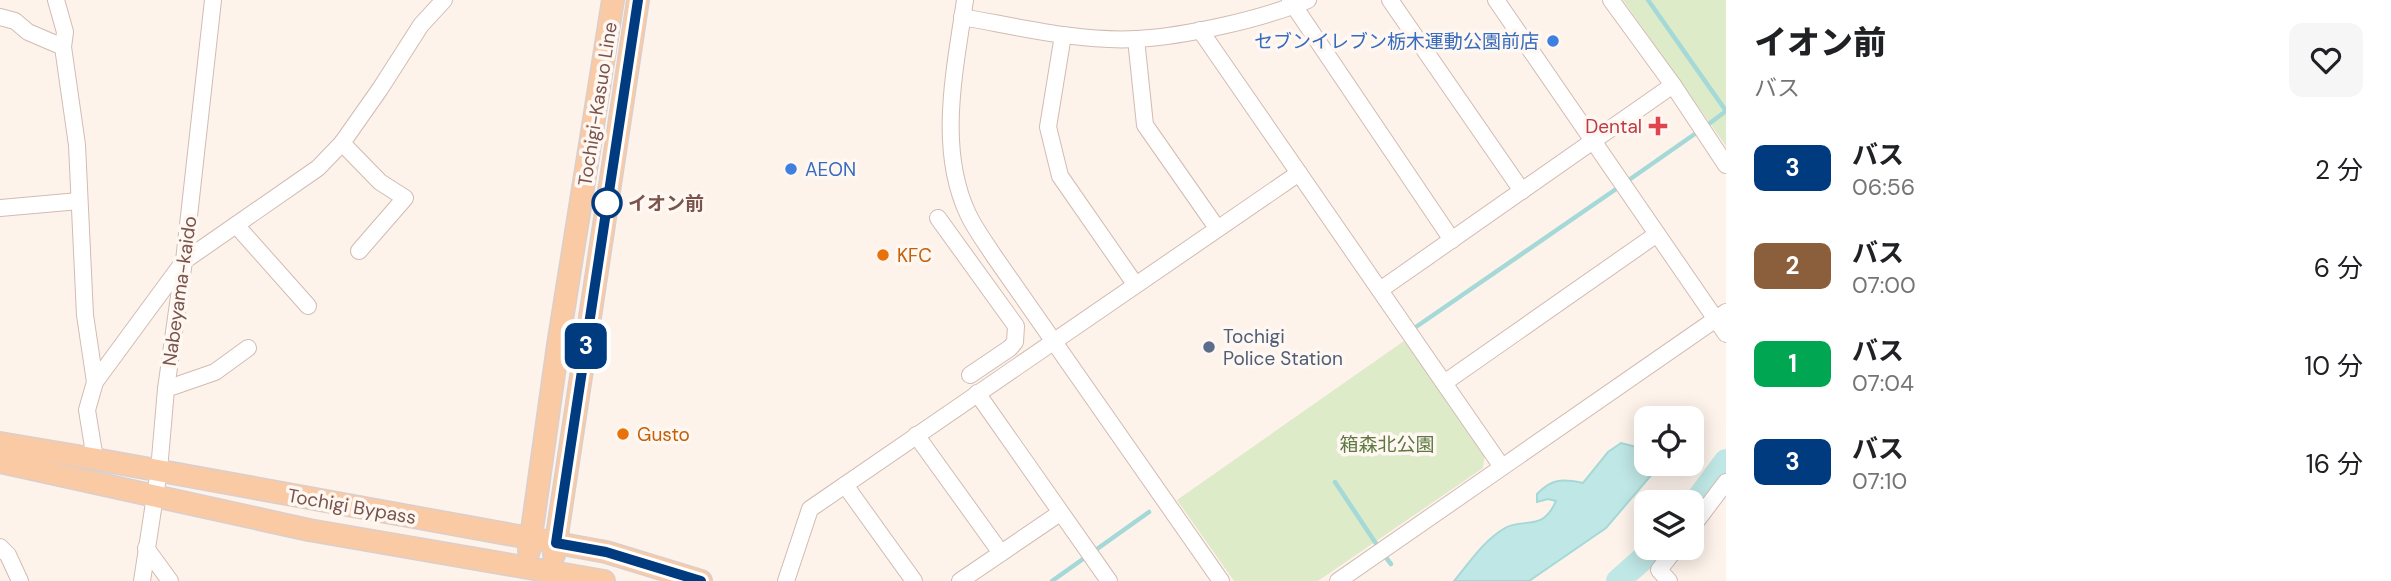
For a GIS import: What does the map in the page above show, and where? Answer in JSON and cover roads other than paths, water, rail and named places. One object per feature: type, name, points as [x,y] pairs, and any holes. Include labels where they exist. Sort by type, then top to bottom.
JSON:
[{"type":"main road","name":"Tochigi-Kasuo Line","points":[[526,574],[558,345],[613,0]]},
{"type":"main road","name":"Tochigi-Kasuo Line","points":[[551,576],[638,0]]},
{"type":"main road","name":"Tochigi Bypass","points":[[0,443],[606,552],[702,581]]},
{"type":"main road","name":"Tochigi Bypass","points":[[0,462],[309,530],[526,574],[604,581]]},
{"type":"street","points":[[56,0],[65,32],[63,47],[77,145],[85,315],[95,382]]},
{"type":"street","name":"Nabeyama-kaido","points":[[142,581],[159,470],[166,389],[184,261],[213,0]]},
{"type":"street","points":[[95,459],[88,410],[95,382],[184,261],[318,169],[342,143],[421,25],[444,0]]},
{"type":"street","points":[[965,0],[951,127],[952,162],[968,214],[1221,581]]},
{"type":"street","points":[[962,17],[1063,35],[1136,39],[1200,30],[1308,0]]},
{"type":"street","points":[[1390,0],[1522,191]]},
{"type":"street","points":[[1496,0],[1657,234],[1721,315],[1726,334]]},
{"type":"street","points":[[1611,0],[1726,164]]},
{"type":"street","points":[[1291,3],[1452,240]]},
{"type":"street","points":[[0,17],[15,21],[28,32],[63,47]]},
{"type":"street","points":[[1200,30],[1502,467]]},
{"type":"street","points":[[1063,35],[1048,127],[1060,176],[1135,284]]},
{"type":"street","points":[[1136,39],[1145,125],[1217,228]]},
{"type":"street","points":[[1380,290],[1673,85]]},
{"type":"street","points":[[342,143],[380,182],[405,198],[359,251]]},
{"type":"street","points":[[786,581],[810,509],[1299,173]]},
{"type":"street","points":[[0,208],[79,201]]},
{"type":"street","points":[[938,218],[1016,326],[1015,342],[1010,348],[970,375]]},
{"type":"street","points":[[236,225],[308,306]]},
{"type":"street","points":[[1444,383],[1657,234]]},
{"type":"street","points":[[1338,581],[1721,315]]},
{"type":"street","points":[[166,389],[215,372],[248,348]]},
{"type":"street","points":[[977,393],[1109,581]]},
{"type":"street","points":[[916,435],[1001,553]]},
{"type":"street","points":[[1704,511],[1726,482]]},
{"type":"street","points":[[845,485],[914,581]]},
{"type":"street","points":[[960,581],[1060,513]]},
{"type":"street","points":[[0,547],[8,555],[20,581]]},
{"type":"street","points":[[146,548],[170,581]]},
{"type":"street","points":[[1667,560],[1659,570],[1669,581]]},
{"type":"water","points":[[1621,443],[1634,446],[1634,476],[1650,476],[1638,490],[1634,490],[1634,495],[1606,528],[1529,581],[1454,581],[1477,552],[1497,533],[1512,525],[1539,521],[1551,511],[1556,501],[1548,499],[1537,502],[1537,494],[1542,489],[1558,481],[1583,483],[1608,452]]},
{"type":"waterway","points":[[1648,0],[1726,111],[1706,126]]},
{"type":"waterway","points":[[1626,182],[1699,131]]},
{"type":"waterway","points":[[1413,329],[1619,187]]},
{"type":"waterway","points":[[1704,491],[1726,461]]},
{"type":"waterway","points":[[1335,482],[1379,548]]},
{"type":"waterway","points":[[1052,581],[1149,512]]},
{"type":"waterway","points":[[1384,555],[1391,564]]},
{"type":"waterway","points":[[1618,581],[1642,560]]},
{"type":"place","name":"セブンイレブン栃木運動公園前店","points":[[1553,41]]},
{"type":"place","name":"Dental","points":[[1658,126]]},
{"type":"place","name":"AEON","points":[[791,169]]},
{"type":"place","name":"イオン前","points":[[607,203]]},
{"type":"place","name":"KFC","points":[[883,255]]},
{"type":"place","name":"Tochigi Police Station","points":[[1209,347]]},
{"type":"place","name":"Gusto","points":[[623,434]]},
{"type":"park label","name":"箱森北公園","points":[[1387,444]]}]
